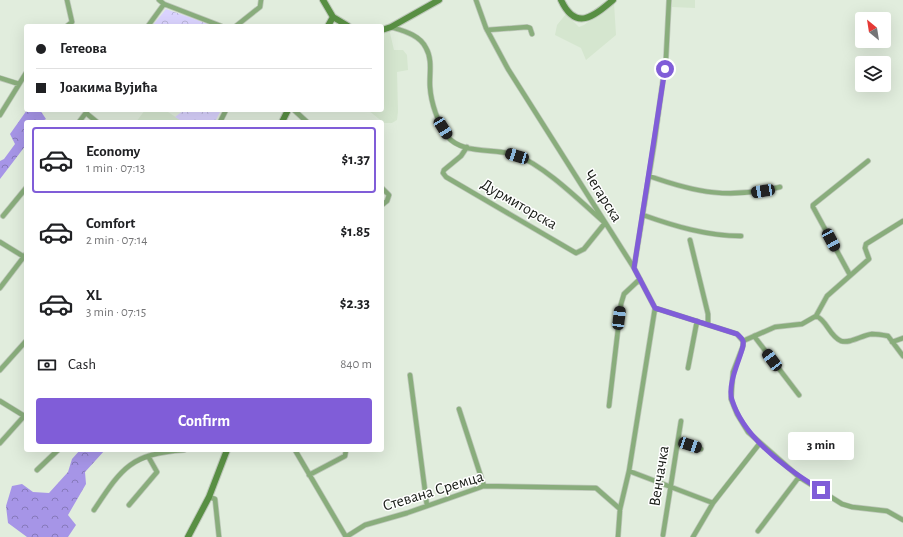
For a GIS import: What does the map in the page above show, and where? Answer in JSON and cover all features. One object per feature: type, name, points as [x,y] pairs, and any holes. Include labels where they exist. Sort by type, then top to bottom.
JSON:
[{"type":"street","points":[[67,0],[72,22],[74,24]]},
{"type":"street","points":[[159,0],[164,4],[216,24]]},
{"type":"street","points":[[239,24],[260,7],[261,0]]},
{"type":"street","points":[[323,0],[333,17],[345,24]]},
{"type":"street","points":[[384,29],[391,27],[439,0]]},
{"type":"street","name":"Чегарска","points":[[476,0],[487,30],[524,96],[634,268],[655,308]]},
{"type":"street","points":[[561,0],[573,16],[583,19],[594,15],[613,0]]},
{"type":"street","points":[[634,268],[666,58],[669,0]]},
{"type":"street","points":[[149,24],[164,4]]},
{"type":"street","points":[[329,24],[333,17]]},
{"type":"street","points":[[391,27],[410,33],[427,49],[430,63],[430,89],[436,114],[448,137],[456,144],[467,147],[501,151],[517,156],[544,172],[605,223]]},
{"type":"street","points":[[487,30],[527,27],[530,28],[532,34]]},
{"type":"street","points":[[0,115],[24,76]]},
{"type":"street","points":[[0,78],[19,84]]},
{"type":"street","points":[[81,120],[87,112],[94,120]]},
{"type":"street","points":[[296,112],[305,120]]},
{"type":"street","name":"Дурмиторска","points":[[467,147],[461,156],[444,170],[446,177],[576,253],[584,249],[605,223]]},
{"type":"street","points":[[850,275],[812,207],[813,204],[868,161]]},
{"type":"street","points":[[649,176],[691,190],[709,193],[754,193],[780,187]]},
{"type":"street","points":[[3,216],[24,190]]},
{"type":"street","points":[[384,190],[389,195],[387,201],[384,203]]},
{"type":"street","points":[[643,215],[698,231],[741,236]]},
{"type":"street","points":[[743,341],[775,327],[802,324],[816,316],[827,296],[869,260],[865,248],[866,244],[903,221]]},
{"type":"street","points":[[690,240],[708,314],[708,324]]},
{"type":"street","points":[[0,242],[24,256]]},
{"type":"street","points":[[0,288],[24,258]]},
{"type":"street","points":[[609,406],[621,304],[624,294],[640,280]]},
{"type":"street","points":[[618,537],[620,509],[630,471],[655,308],[737,334],[743,341],[743,346],[734,372],[732,399],[748,432],[799,477],[842,504],[852,507],[888,511],[903,520]]},
{"type":"street","points":[[816,316],[822,320],[834,336],[841,341],[876,334],[888,336],[903,356]]},
{"type":"street","points":[[688,368],[697,321]]},
{"type":"street","points":[[754,336],[799,395]]},
{"type":"street","points":[[892,342],[903,338]]},
{"type":"street","points":[[0,370],[24,343]]},
{"type":"street","points":[[410,375],[427,506]]},
{"type":"street","points":[[0,401],[24,415]]},
{"type":"street","points":[[459,409],[484,486]]},
{"type":"street","points":[[0,443],[24,417]]},
{"type":"street","name":"Венчачка","points":[[664,535],[681,421]]},
{"type":"street","points":[[678,442],[701,449]]},
{"type":"street","points":[[693,537],[713,503],[760,443]]},
{"type":"street","points":[[37,470],[56,452]]},
{"type":"street","points":[[94,510],[118,475],[134,462],[159,452]]},
{"type":"street","points":[[188,537],[209,497],[226,452]]},
{"type":"street","points":[[296,452],[346,537]]},
{"type":"street","points":[[309,476],[345,456],[346,452]]},
{"type":"street","points":[[130,505],[157,472],[148,456]]},
{"type":"street","points":[[630,471],[713,503]]},
{"type":"street","points":[[758,531],[799,477]]},
{"type":"street","name":"Стевана Сремца","points":[[346,537],[365,525],[427,506],[484,486],[596,488],[620,509]]},
{"type":"street","points":[[209,497],[215,499],[219,537]]},
{"type":"shaded area","points":[[671,0],[695,0],[695,8],[672,7]]},
{"type":"shaded area","points":[[614,3],[616,35],[586,60],[581,48],[555,35],[557,25],[566,14],[579,27]]},
{"type":"shaded area","points":[[389,29],[394,50],[403,50],[407,55],[408,70],[397,72],[398,112],[397,120],[392,123],[384,123],[384,120],[380,120],[370,112],[384,112],[384,31]]},
{"type":"shaded area","points":[[144,112],[168,112],[180,120],[138,120]]},
{"type":"green space","points":[[166,9],[208,24],[154,24]]},
{"type":"green space","points":[[26,112],[41,112],[46,119],[24,120],[24,148],[0,179],[0,161],[4,159],[15,144],[10,134]]},
{"type":"green space","points":[[181,112],[220,112],[216,120],[180,120],[175,117]]},
{"type":"green space","points":[[78,452],[103,452],[85,472],[86,484],[68,515],[76,525],[68,537],[27,537],[8,523],[6,506],[12,486],[22,484],[33,492],[49,493],[68,472],[72,459]]},
{"type":"route","points":[[665,69],[634,268],[655,308],[708,324],[737,334],[740,337],[743,341],[743,346],[731,386],[732,399],[737,414],[748,432],[760,443],[799,477],[821,490]]}]
